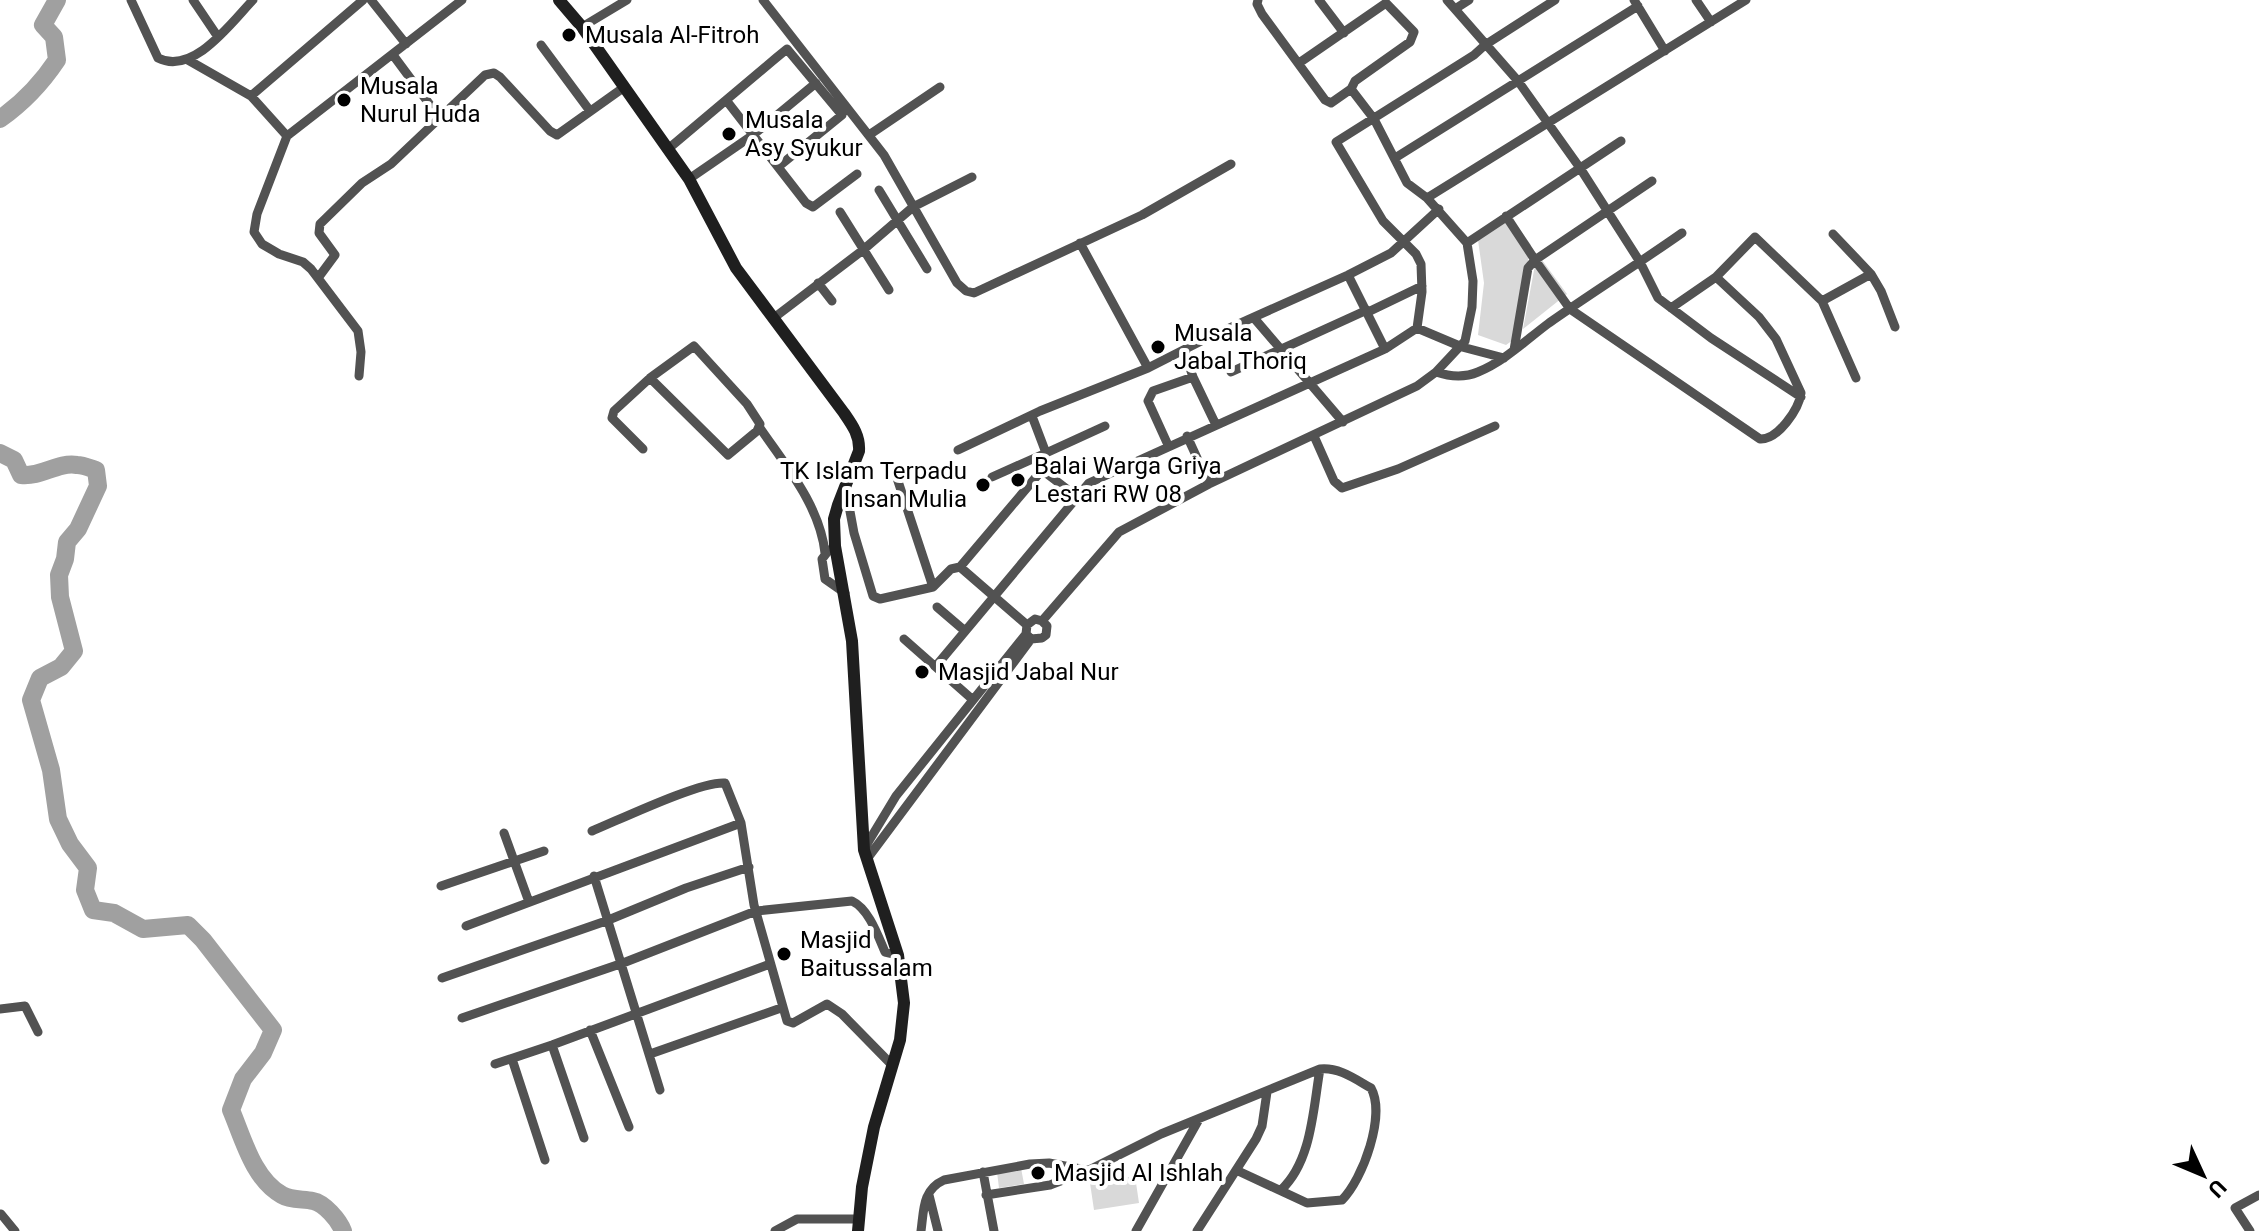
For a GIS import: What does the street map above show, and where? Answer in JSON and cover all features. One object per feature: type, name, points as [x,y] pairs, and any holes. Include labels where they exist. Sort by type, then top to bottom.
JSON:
[{"type":"street","points":[[131,0],[158,58],[173,63],[188,60],[218,37],[253,0]]},
{"type":"street","points":[[193,0],[218,37]]},
{"type":"street","points":[[251,96],[363,0]]},
{"type":"street","points":[[371,0],[406,44]]},
{"type":"street","points":[[359,376],[361,352],[358,331],[303,262],[262,244],[254,232],[257,214],[287,136],[462,0]]},
{"type":"street","points":[[559,0],[582,27],[689,179],[736,268],[856,431],[859,451],[838,505],[830,550]]},
{"type":"street","points":[[582,27],[627,0]]},
{"type":"street","points":[[763,0],[884,155],[957,283],[966,291],[974,293],[1142,215],[1231,164]]},
{"type":"street","points":[[1258,0],[1262,14],[1327,102],[1334,102],[1351,89],[1355,81],[1410,42],[1414,32],[1384,2],[1299,63]]},
{"type":"street","points":[[1319,0],[1344,33]]},
{"type":"street","points":[[1447,0],[1518,81],[1580,168],[1640,262],[1658,298],[1711,338],[1801,397]]},
{"type":"street","points":[[1455,9],[1469,0]]},
{"type":"street","points":[[936,666],[1089,483],[1146,459],[1187,436],[1385,349],[1417,328],[1421,264],[1416,254],[1383,221],[1336,142],[1555,0]]},
{"type":"street","points":[[1696,0],[1711,22]]},
{"type":"street","points":[[1427,198],[1746,0]]},
{"type":"street","points":[[1395,158],[1636,3],[1665,51]]},
{"type":"street","points":[[541,45],[590,111]]},
{"type":"street","points":[[668,149],[787,49],[842,115],[778,167]]},
{"type":"street","points":[[393,55],[439,117]]},
{"type":"street","points":[[188,60],[251,96],[287,136]]},
{"type":"street","points":[[318,278],[335,255],[319,233],[320,224],[362,183],[391,164],[485,75],[494,73],[557,135],[623,88]]},
{"type":"street","points":[[689,179],[753,135],[816,83]]},
{"type":"street","points":[[869,135],[940,87]]},
{"type":"street","points":[[1042,621],[1119,532],[1209,484],[1417,386],[1462,347],[1472,307],[1473,281],[1467,243],[1439,209],[1407,183],[1374,119],[1351,89]]},
{"type":"street","points":[[726,100],[806,203],[813,207],[857,174]]},
{"type":"street","points":[[1467,243],[1621,141]]},
{"type":"street","points":[[775,317],[863,250],[913,207],[972,177]]},
{"type":"street","points":[[1514,350],[1528,268],[1535,260],[1652,181]]},
{"type":"street","points":[[879,190],[927,269]]},
{"type":"street","points":[[958,450],[1148,368],[1348,275],[1391,253],[1439,209]]},
{"type":"street","points":[[840,212],[889,290]]},
{"type":"street","points":[[1506,216],[1570,309],[1760,439],[1769,439],[1777,433],[1801,397]]},
{"type":"street","points":[[1436,372],[1450,377],[1464,376],[1479,372],[1504,358],[1682,233]]},
{"type":"street","points":[[1833,234],[1871,274],[1895,327]]},
{"type":"street","points":[[1671,308],[1716,277],[1755,237],[1822,301],[1856,378]]},
{"type":"street","points":[[1080,243],[1148,368]]},
{"type":"street","points":[[1822,301],[1871,274]]},
{"type":"street","points":[[1348,275],[1385,349]]},
{"type":"street","points":[[1716,277],[1759,317],[1776,339],[1801,397]]},
{"type":"street","points":[[818,283],[832,301]]},
{"type":"street","points":[[1231,372],[1422,286]]},
{"type":"street","points":[[1254,318],[1343,422]]},
{"type":"street","points":[[1417,328],[1462,347],[1504,358]]},
{"type":"street","points":[[643,449],[612,418],[614,411],[650,378],[694,346],[747,404],[812,507],[845,593],[865,854],[898,955],[904,1003],[900,1040],[871,1142],[862,1187],[859,1225],[789,1226],[775,1231]]},
{"type":"street","points":[[1184,350],[1216,425]]},
{"type":"street","points":[[1168,445],[1148,401],[1149,395],[1193,377]]},
{"type":"street","points":[[650,378],[728,455],[760,428]]},
{"type":"street","points":[[849,506],[873,596],[880,599],[933,587],[951,569],[960,567],[1042,470],[1046,453],[1032,416]]},
{"type":"street","points":[[992,477],[1105,426]]},
{"type":"street","points":[[1314,436],[1334,481],[1342,488],[1398,469],[1495,426]]},
{"type":"street","points":[[1187,436],[1209,484]]},
{"type":"street","points":[[893,466],[933,587]]},
{"type":"street","points":[[1042,470],[1076,496]]},
{"type":"street","points":[[865,854],[1028,633],[1035,619],[1047,626],[1046,635],[1038,640],[1028,633],[994,595],[960,567]]},
{"type":"street","points":[[937,607],[965,631]]},
{"type":"street","points":[[865,854],[896,796],[1028,633]]},
{"type":"street","points":[[904,639],[972,699]]},
{"type":"street","points":[[592,831],[717,783],[725,783],[741,823],[756,911],[787,1021],[793,1023],[827,1004],[842,1014],[891,1064]]},
{"type":"street","points":[[466,926],[741,823]]},
{"type":"street","points":[[504,833],[529,902]]},
{"type":"street","points":[[441,886],[544,851]]},
{"type":"street","points":[[442,978],[749,867]]},
{"type":"street","points":[[594,876],[660,1090]]},
{"type":"street","points":[[462,1018],[623,963],[756,911],[852,901],[866,914],[885,952],[898,955]]},
{"type":"street","points":[[495,1064],[770,964]]},
{"type":"street","points":[[0,1009],[25,1006],[38,1032]]},
{"type":"street","points":[[650,1054],[781,1008]]},
{"type":"street","points":[[590,1030],[629,1127]]},
{"type":"street","points":[[552,1045],[584,1138]]},
{"type":"street","points":[[512,1059],[545,1160]]},
{"type":"street","points":[[1281,1190],[1292,1179],[1302,1159],[1320,1069]]},
{"type":"street","points":[[986,1195],[1041,1188],[1089,1170],[1161,1134],[1320,1069],[1341,1072],[1371,1088],[1376,1104],[1372,1138],[1361,1172],[1342,1200],[1307,1203],[1236,1170]]},
{"type":"street","points":[[1197,1231],[1262,1126],[1267,1092]]},
{"type":"street","points":[[1136,1231],[1198,1121]]},
{"type":"street","points":[[921,1231],[928,1192],[944,1180],[1035,1163],[1089,1170]]},
{"type":"street","points":[[983,1172],[994,1231]]},
{"type":"street","points":[[928,1192],[938,1231]]},
{"type":"street","points":[[2250,1231],[2235,1208],[2259,1195]]},
{"type":"street","points":[[1,1214],[15,1231]]},
{"type":"shaded area","points":[[1510,216],[1531,245],[1513,340],[1506,345],[1478,335],[1484,283],[1478,240]]},
{"type":"shaded area","points":[[1542,260],[1567,294],[1523,329],[1535,265]]},
{"type":"shaded area","points":[[1021,1168],[1024,1184],[999,1188],[997,1172]]},
{"type":"shaded area","points":[[1135,1176],[1139,1203],[1094,1210],[1090,1183]]},
{"type":"waterway","points":[[0,119],[32,92],[57,60],[54,37],[43,25],[57,0]]},
{"type":"waterway","points":[[0,453],[14,460],[21,475],[70,465],[96,470],[98,486],[78,529],[67,542],[59,575],[60,597],[74,651],[61,667],[40,678],[31,700],[51,770],[58,819],[70,844],[88,868],[85,890],[93,910],[114,913],[143,929],[188,925],[203,940],[273,1030],[263,1053],[243,1079],[231,1110],[250,1157],[272,1188],[285,1197],[322,1205],[335,1217],[343,1231]]},
{"type":"place","name":"Musala Al-Fitroh","points":[[569,35]]},
{"type":"place","name":"Musala Nurul Huda","points":[[344,100]]},
{"type":"place","name":"Musala Asy Syukur","points":[[729,134]]},
{"type":"place","name":"Musala Jabal Thoriq","points":[[1158,347]]},
{"type":"place","name":"Balai Warga Griya Lestari RW 08","points":[[1018,480]]},
{"type":"place","name":"TK Islam Terpadu Insan Mulia","points":[[983,485]]},
{"type":"place","name":"Masjid Jabal Nur","points":[[922,672]]},
{"type":"place","name":"Masjid Baitussalam","points":[[784,954]]},
{"type":"place","name":"Masjid Al Ishlah","points":[[1038,1173]]}]
